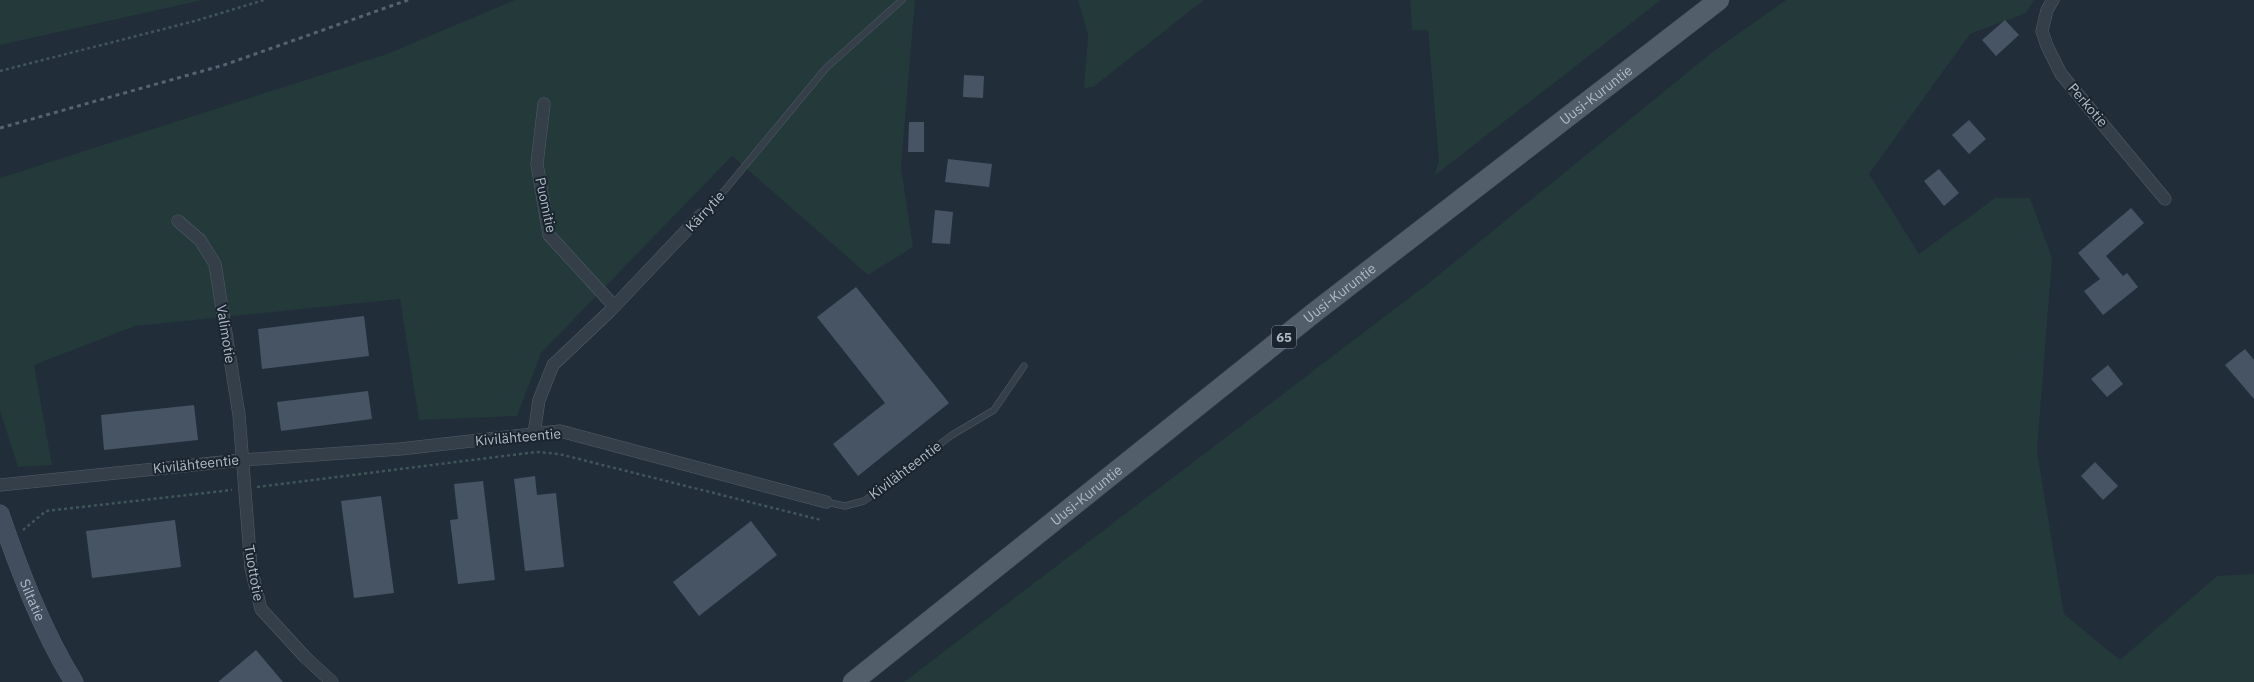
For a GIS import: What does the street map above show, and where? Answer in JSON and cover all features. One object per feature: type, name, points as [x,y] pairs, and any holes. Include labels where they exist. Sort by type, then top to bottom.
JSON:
[{"type":"main road","name":"Uusi-Kuruntie","points":[[853,682],[1315,312],[1719,0]]},
{"type":"main road","name":"Siltatie","points":[[0,514],[12,550],[32,597],[66,669],[74,682]]},
{"type":"street","name":"Perkotie","points":[[2053,0],[2047,10],[2042,31],[2047,46],[2061,74],[2165,199]]},
{"type":"street","name":"Puomitie","points":[[544,104],[537,164],[549,235],[614,306]]},
{"type":"street","name":"Kärrytie","points":[[534,434],[539,400],[553,365],[614,306],[701,215]]},
{"type":"street","name":"Valimotie","points":[[178,221],[200,240],[215,264],[239,415],[242,460]]},
{"type":"street","name":"Kivilähteentie","points":[[0,485],[242,460],[400,449],[560,431],[826,502]]},
{"type":"street","name":"Tuottotie","points":[[242,460],[251,568],[261,609],[305,657],[332,682]]},
{"type":"lane","name":"Kärrytie","points":[[701,215],[724,191],[826,68],[902,0]]},
{"type":"lane","name":"Kivilähteentie","points":[[826,502],[845,506],[864,501],[952,435],[994,410],[1024,366]]},
{"type":"path","points":[[0,71],[195,21],[264,0]]},
{"type":"path","points":[[12,550],[23,530],[46,511],[244,489],[536,452],[559,454],[821,520]]},
{"type":"green space","points":[[0,0],[203,0],[0,45]]},
{"type":"green space","points":[[515,0],[915,0],[901,167],[913,247],[868,275],[732,156],[541,353],[517,416],[419,420],[400,299],[135,326],[34,365],[52,465],[18,467],[0,411],[0,178],[387,54]]},
{"type":"green space","points":[[1078,0],[1204,0],[1093,87],[1084,88],[1088,35]]},
{"type":"green space","points":[[1410,0],[1661,0],[1434,176],[1439,161],[1428,30],[1412,30]]},
{"type":"green space","points":[[1786,0],[2034,0],[2026,13],[1970,34],[1869,174],[1919,254],[1995,198],[2030,198],[2052,258],[2037,451],[2064,614],[2120,660],[2217,576],[2254,574],[2254,682],[904,682],[1430,282],[1715,50]]},
{"type":"building","points":[[2005,20],[2019,35],[1996,56],[1982,40]]},
{"type":"building","points":[[964,75],[984,76],[983,98],[963,97]]},
{"type":"building","points":[[1969,120],[1986,139],[1969,154],[1952,135]]},
{"type":"building","points":[[909,122],[924,122],[924,152],[908,152]]},
{"type":"building","points":[[948,159],[992,164],[989,187],[945,182]]},
{"type":"building","points":[[1939,169],[1959,193],[1944,206],[1924,181]]},
{"type":"building","points":[[2131,208],[2144,223],[2106,256],[2123,276],[2127,273],[2138,287],[2103,315],[2084,291],[2100,279],[2078,253]]},
{"type":"building","points":[[935,210],[953,212],[950,244],[932,243]]},
{"type":"building","points":[[856,287],[949,403],[858,476],[833,444],[885,403],[817,317]]},
{"type":"building","points":[[364,316],[369,356],[262,369],[258,329]]},
{"type":"building","points":[[2245,349],[2254,360],[2254,399],[2225,365]]},
{"type":"building","points":[[2108,365],[2123,384],[2107,397],[2091,379]]},
{"type":"building","points":[[368,391],[372,419],[281,431],[277,402]]},
{"type":"building","points":[[194,405],[198,440],[104,450],[101,415]]},
{"type":"building","points":[[2095,462],[2118,486],[2103,500],[2081,476]]},
{"type":"building","points":[[535,476],[537,495],[556,493],[564,567],[525,571],[514,479]]},
{"type":"building","points":[[483,481],[495,580],[458,584],[450,520],[458,519],[454,484]]},
{"type":"building","points":[[381,496],[394,593],[354,598],[341,501]]},
{"type":"building","points":[[175,520],[181,567],[92,578],[86,531]]},
{"type":"building","points":[[751,521],[777,555],[699,616],[673,582]]},
{"type":"building","points":[[256,650],[283,682],[218,682]]},
{"type":"railway","points":[[0,128],[224,65],[408,0]]}]
